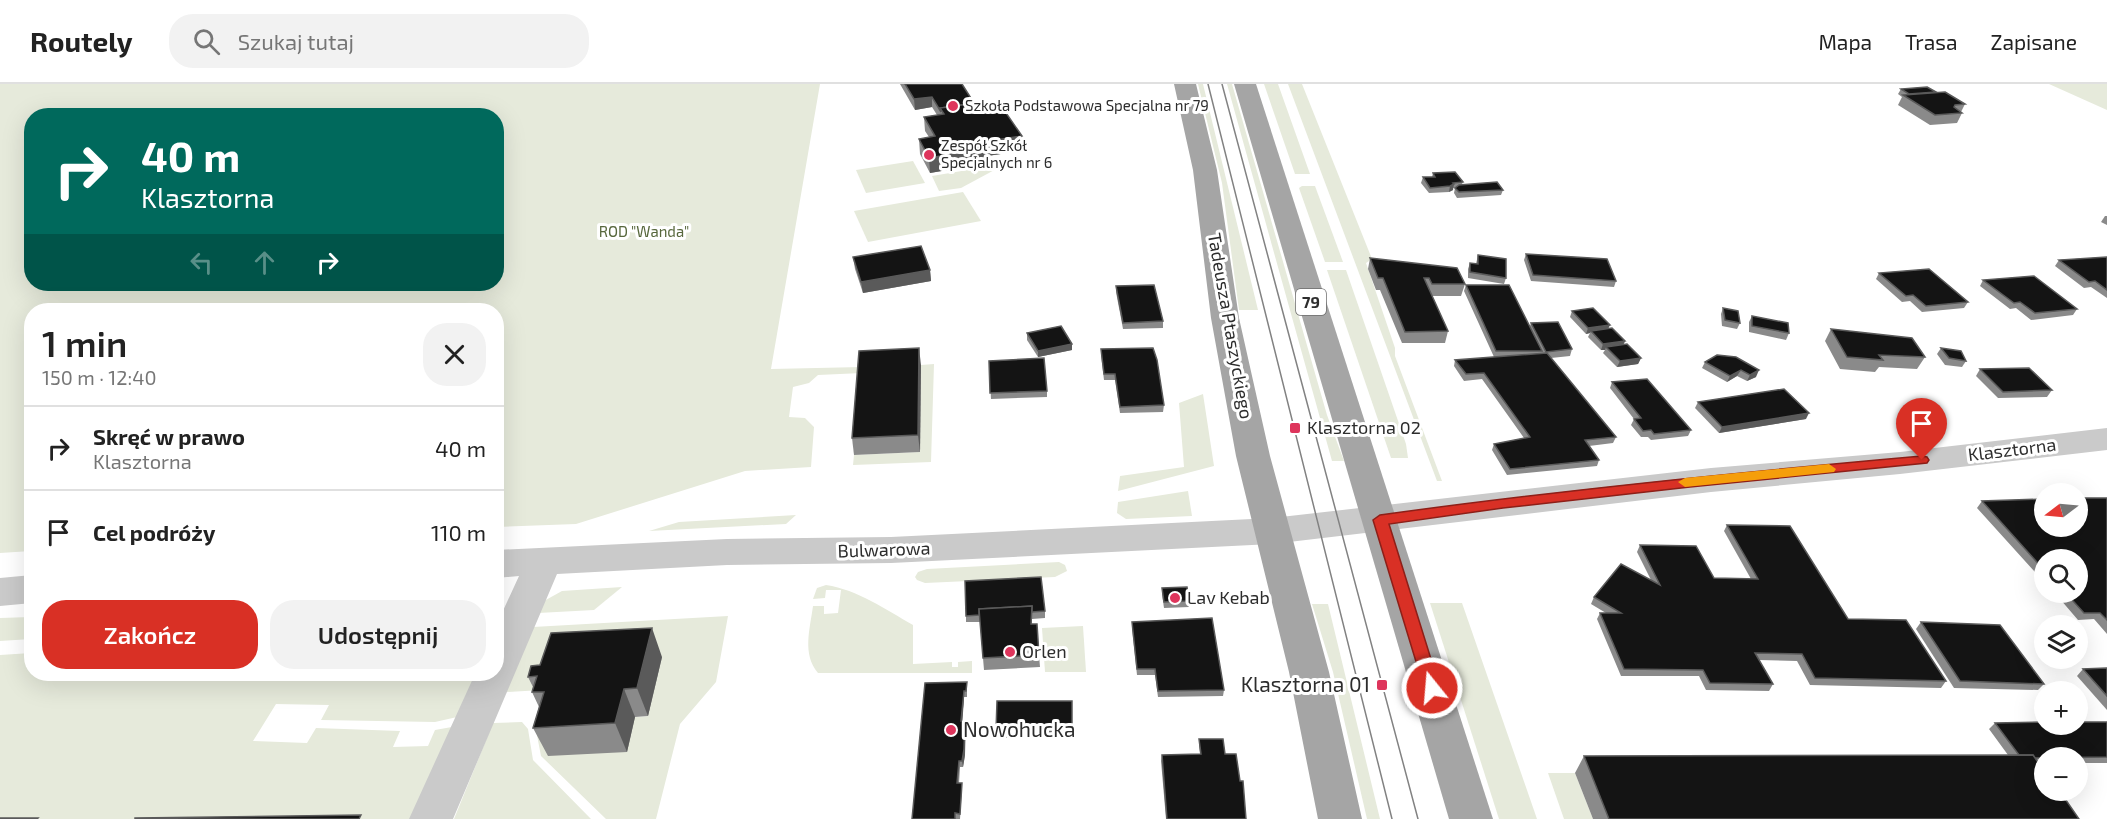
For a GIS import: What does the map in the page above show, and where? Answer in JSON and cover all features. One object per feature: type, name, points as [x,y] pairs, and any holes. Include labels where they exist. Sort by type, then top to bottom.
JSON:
[{"type":"main road","name":"Tadeusza Ptaszyckiego","points":[[1185,84],[1209,193],[1225,318],[1253,456],[1309,672],[1340,819]]},
{"type":"main road","name":"79","points":[[1245,84],[1471,819]]},
{"type":"street","name":"Klasztorna","points":[[1272,531],[1380,520],[1641,487],[1900,463],[2107,439]]},
{"type":"street","name":"Bulwarowa","points":[[504,564],[727,552],[881,551],[1272,531]]},
{"type":"street","points":[[504,654],[544,562]]},
{"type":"street","points":[[0,592],[24,590]]},
{"type":"street","points":[[431,819],[492,681]]},
{"type":"green space","name":"ROD \"Wanda\"","points":[[0,84],[820,84],[771,369],[862,367],[862,373],[818,375],[809,383],[793,387],[789,417],[805,418],[814,427],[811,467],[745,471],[576,524],[504,527],[504,303],[24,303],[24,551],[0,553]]},
{"type":"green space","points":[[1198,84],[1203,84],[1258,310],[1239,310],[1222,183]]},
{"type":"green space","points":[[1227,84],[1232,84],[1327,415],[1344,461],[1332,461]]},
{"type":"green space","points":[[1264,84],[1278,84],[1310,174],[1295,174]]},
{"type":"green space","points":[[1288,84],[1302,84],[1372,259],[1366,263],[1395,348],[1395,356],[1442,481],[1437,481]]},
{"type":"green space","points":[[2049,84],[2107,84],[2107,110]]},
{"type":"green space","points":[[913,161],[925,183],[866,193],[856,170]]},
{"type":"green space","points":[[997,165],[1000,167],[961,188],[939,191],[932,176]]},
{"type":"green space","points":[[1315,186],[1343,262],[1325,262],[1299,188]]},
{"type":"green space","points":[[963,192],[981,221],[868,242],[854,211]]},
{"type":"green space","points":[[1327,270],[1346,270],[1406,444],[1408,458],[1391,458]]},
{"type":"green space","points":[[934,364],[931,462],[853,465],[854,455],[919,452],[921,365]]},
{"type":"green space","points":[[1203,394],[1214,466],[1118,491],[1120,476],[1184,467],[1179,403]]},
{"type":"green space","points":[[1188,491],[1192,516],[1126,519],[1117,513],[1118,502]]},
{"type":"green space","points":[[796,515],[786,524],[649,531],[679,522]]},
{"type":"green space","points":[[1059,562],[1065,565],[1067,571],[1055,577],[925,583],[915,577],[918,572],[927,569]]},
{"type":"green space","points":[[826,585],[860,596],[913,625],[913,664],[952,662],[952,667],[958,667],[958,662],[972,661],[972,673],[818,673],[813,666],[809,650],[813,606],[824,606],[824,614],[838,613],[841,590],[826,590],[825,598],[813,599],[817,588]]},
{"type":"green space","points":[[622,587],[594,610],[538,613],[544,601],[562,591]]},
{"type":"green space","points":[[1430,603],[1462,603],[1537,819],[1499,819]]},
{"type":"green space","points":[[1312,604],[1328,604],[1380,819],[1367,819],[1333,672]]},
{"type":"green space","points":[[728,616],[716,682],[680,724],[656,819],[606,819],[541,756],[535,725],[649,716],[542,690],[506,692],[533,627]]},
{"type":"green space","points":[[24,617],[24,639],[0,641],[0,618]]},
{"type":"green space","points":[[1083,626],[1086,672],[1045,672],[1042,628]]},
{"type":"green space","points":[[24,653],[24,681],[482,681],[466,715],[435,722],[321,720],[329,705],[276,704],[253,741],[307,743],[316,728],[400,731],[393,747],[428,746],[435,730],[463,725],[422,819],[0,819],[0,655]]},
{"type":"green space","points":[[522,722],[528,729],[533,760],[591,819],[454,819],[493,723]]},
{"type":"green space","points":[[1548,773],[1575,773],[1593,819],[1564,819]]},
{"type":"building","points":[[905,84],[962,84],[974,103],[940,108],[941,112],[932,97],[914,99]]},
{"type":"building","points":[[1927,87],[1936,92],[1909,94],[1901,89]]},
{"type":"building","points":[[1945,92],[1965,104],[1954,107],[1962,113],[1935,115],[1903,95]]},
{"type":"building","points":[[976,103],[981,110],[1002,107],[1022,136],[983,142],[987,148],[929,158],[919,139],[935,136],[924,117],[944,114],[940,108]]},
{"type":"building","points":[[1455,172],[1463,182],[1453,183],[1450,186],[1430,188],[1423,177],[1435,177],[1433,173]]},
{"type":"building","points":[[1497,182],[1503,190],[1459,192],[1455,188],[1459,185]]},
{"type":"building","points":[[921,246],[930,270],[861,282],[853,257]]},
{"type":"building","points":[[1526,254],[1607,259],[1616,281],[1533,275]]},
{"type":"building","points":[[1478,255],[1506,259],[1506,278],[1470,272],[1470,263],[1478,264]]},
{"type":"building","points":[[2107,257],[2107,290],[2095,281],[2089,282],[2059,260]]},
{"type":"building","points":[[1370,258],[1457,268],[1465,284],[1432,284],[1429,278],[1424,278],[1448,331],[1405,332],[1383,278],[1378,278]]},
{"type":"building","points":[[1929,269],[1968,302],[1926,306],[1913,295],[1906,296],[1879,273]]},
{"type":"building","points":[[2034,276],[2077,309],[2035,313],[2020,302],[2014,303],[1983,280]]},
{"type":"building","points":[[1154,285],[1163,321],[1123,323],[1116,286]]},
{"type":"building","points":[[1466,285],[1509,285],[1542,351],[1496,351]]},
{"type":"building","points":[[1593,308],[1610,325],[1588,328],[1572,311]]},
{"type":"building","points":[[1723,308],[1738,311],[1740,323],[1725,320]]},
{"type":"building","points":[[1752,316],[1788,323],[1789,333],[1752,326]]},
{"type":"building","points":[[1558,322],[1572,349],[1546,352],[1531,323]]},
{"type":"building","points":[[1061,326],[1072,344],[1038,351],[1027,333]]},
{"type":"building","points":[[1612,328],[1625,341],[1603,344],[1591,331]]},
{"type":"building","points":[[1831,329],[1912,338],[1925,357],[1879,355],[1883,360],[1847,357]]},
{"type":"building","points":[[1627,344],[1641,358],[1620,361],[1606,347]]},
{"type":"building","points":[[919,348],[918,435],[852,438],[859,351]]},
{"type":"building","points":[[1153,348],[1164,405],[1120,407],[1115,374],[1104,374],[1101,349]]},
{"type":"building","points":[[1941,348],[1961,351],[1966,361],[1949,358]]},
{"type":"building","points":[[1547,353],[1616,437],[1585,440],[1599,460],[1510,469],[1494,444],[1530,437],[1484,373],[1466,374],[1455,360]]},
{"type":"building","points":[[1717,355],[1736,357],[1759,370],[1750,375],[1741,370],[1730,376],[1705,362]]},
{"type":"building","points":[[1044,358],[1047,391],[990,393],[989,361]]},
{"type":"building","points":[[2029,368],[2052,390],[2003,392],[1980,369]]},
{"type":"building","points":[[1647,379],[1691,430],[1654,434],[1651,430],[1643,431],[1634,419],[1641,418],[1612,382]]},
{"type":"building","points":[[1784,389],[1809,413],[1722,427],[1698,402]]},
{"type":"building","points":[[2088,498],[2107,498],[2107,620],[2100,613],[2084,613],[2075,603],[2088,603],[2088,549],[2034,549],[2034,559],[1982,501],[2034,499],[2034,537],[2088,537]]},
{"type":"building","points":[[1727,525],[1790,526],[1848,619],[1906,620],[1946,681],[1815,678],[1802,654],[1755,653],[1773,684],[1710,683],[1703,670],[1624,669],[1600,613],[1621,613],[1594,597],[1621,564],[1660,585],[1640,545],[1696,546],[1714,578],[1758,579]]},
{"type":"building","points":[[1041,577],[1045,611],[1032,612],[1032,606],[979,609],[979,615],[966,616],[965,581]]},
{"type":"building","points":[[1187,587],[1189,601],[1164,602],[1162,588]]},
{"type":"building","name":"Orlen","points":[[1032,606],[1031,624],[1037,624],[1039,655],[983,658],[979,609]]},
{"type":"building","points":[[1212,618],[1224,690],[1158,691],[1155,669],[1137,669],[1132,622]]},
{"type":"building","points":[[1921,622],[2000,625],[2042,681],[2034,681],[2034,684],[1960,681]]},
{"type":"building","points":[[652,628],[637,688],[624,689],[615,723],[533,728],[544,692],[532,692],[537,676],[528,677],[531,666],[540,665],[551,633]]},
{"type":"building","points":[[2107,668],[2107,696],[2083,669]]},
{"type":"building","points":[[967,682],[961,721],[965,721],[964,749],[962,761],[959,761],[957,783],[962,783],[960,814],[955,813],[955,819],[912,819],[925,683]]},
{"type":"building","points":[[997,701],[1072,701],[1072,731],[996,731]]},
{"type":"building","points":[[2034,722],[2034,735],[2088,735],[2088,722],[2107,722],[2107,757],[2088,757],[2088,747],[2034,747],[2034,756],[2019,755],[1995,723]]},
{"type":"building","points":[[1199,739],[1223,739],[1225,754],[1236,754],[1240,781],[1243,781],[1246,819],[1167,819],[1162,755],[1201,754]]},
{"type":"building","points":[[2033,755],[2034,801],[2067,801],[2079,819],[1609,819],[1584,756]]},
{"type":"building","points":[[361,815],[359,819],[135,819],[135,818]]},
{"type":"building","points":[[0,818],[38,818],[0,819]]},
{"type":"tram line","points":[[1208,84],[1392,819]]},
{"type":"tram line","points":[[1222,84],[1418,819]]},
{"type":"slow traffic","points":[[1685,482],[1829,469]]},
{"type":"place","name":"Szkoła Podstawowa Specjalna nr 79","points":[[953,106]]},
{"type":"place","name":"Zespół Szkół Specjalnych nr 6","points":[[929,155]]},
{"type":"place","name":"Klasztorna 02","points":[[1295,428]]},
{"type":"place","name":"Lav Kebab","points":[[1175,598]]},
{"type":"place","name":"Orlen","points":[[1010,652]]},
{"type":"place","name":"Klasztorna 01","points":[[1382,685]]},
{"type":"place","name":"Nowohucka","points":[[951,730]]},
{"type":"route","points":[[1432,688],[1380,520],[1503,503],[1690,482],[1922,460]]}]
